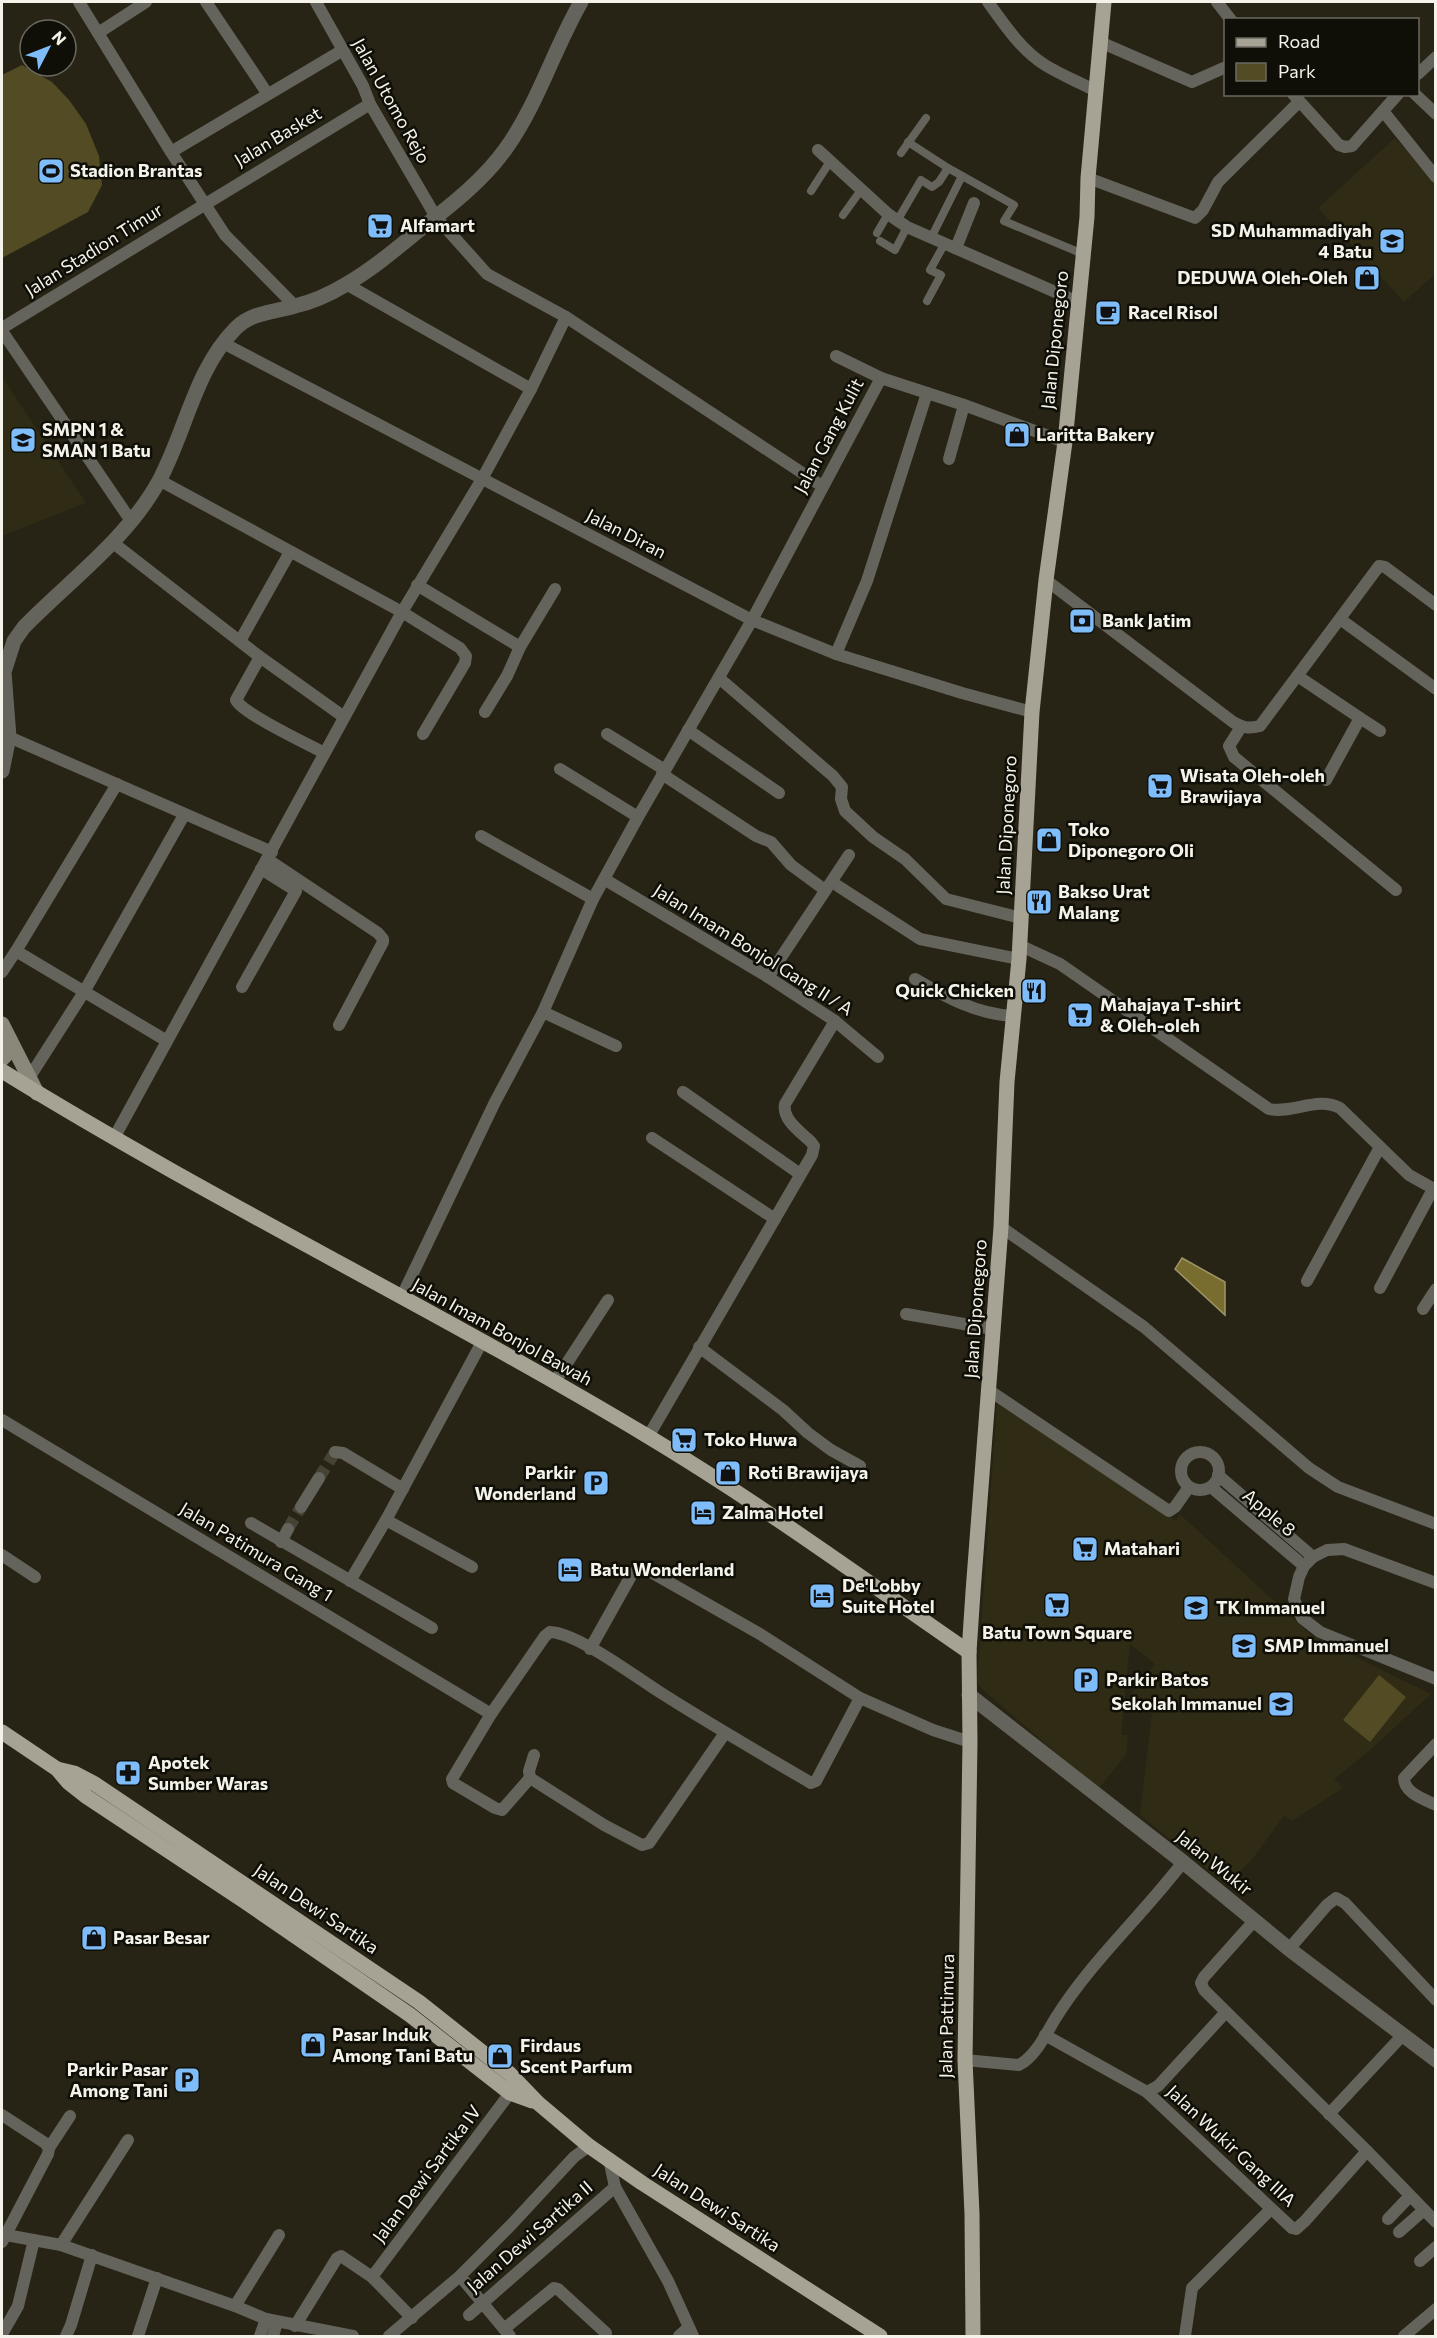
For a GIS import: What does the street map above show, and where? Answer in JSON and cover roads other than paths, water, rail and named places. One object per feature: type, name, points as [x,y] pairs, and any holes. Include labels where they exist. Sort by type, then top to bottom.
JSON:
[{"type":"main road","name":"Jalan Diponegoro","points":[[969,1695],[969,1652],[1001,1227],[1007,1082],[1019,952],[1032,712],[1046,580],[1065,442],[1104,2]]},
{"type":"main road","points":[[2,1024],[37,1093]]},
{"type":"main road","points":[[2,1059],[9,1052],[10,1040]]},
{"type":"main road","name":"Jalan Imam Bonjol Bawah","points":[[2,1071],[114,1137],[648,1437],[780,1521],[969,1652]]},
{"type":"main road","name":"Jalan Pattimura","points":[[969,1695],[965,2060],[972,2214],[973,2336]]},
{"type":"main road","name":"Jalan Dewi Sartika","points":[[2,1732],[57,1769],[68,1782],[87,1797],[235,1894],[410,2015],[510,2093],[538,2103]]},
{"type":"main road","name":"Jalan Dewi Sartika","points":[[57,1769],[74,1773],[95,1784],[419,2002],[510,2074],[538,2103],[589,2146],[642,2183],[880,2337]]},
{"type":"main road","points":[[410,2015],[419,2002]]},
{"type":"street","points":[[80,2],[171,152],[225,234],[238,250],[295,306]]},
{"type":"street","points":[[98,33],[146,2]]},
{"type":"street","points":[[206,2],[267,93]]},
{"type":"street","name":"Jalan Utomo Rejo","points":[[317,2],[363,86],[369,104],[436,217],[487,274],[567,317],[822,486]]},
{"type":"street","points":[[2,771],[9,737],[3,677],[14,641],[24,627],[131,521],[159,480],[210,363],[223,343],[238,325],[262,312],[295,306],[346,284],[388,256],[470,188],[507,147],[532,102],[579,2]]},
{"type":"street","points":[[988,2],[1030,54],[1045,65],[1096,91]]},
{"type":"street","points":[[1217,2],[1229,18]]},
{"type":"street","points":[[1100,42],[1192,82],[1224,69]]},
{"type":"street","points":[[171,152],[343,50]]},
{"type":"street","points":[[1419,73],[1436,57]]},
{"type":"street","points":[[1088,178],[1195,218],[1203,210],[1218,182],[1296,98],[1339,145],[1345,147],[1352,146],[1396,96]]},
{"type":"street","points":[[1417,96],[1436,114]]},
{"type":"street","name":"Jalan Basket","points":[[205,202],[369,104]]},
{"type":"street","points":[[1383,111],[1436,177]]},
{"type":"street","points":[[901,153],[926,118]]},
{"type":"street","points":[[908,142],[948,168],[1014,205],[1004,220],[1083,254]]},
{"type":"street","points":[[818,150],[897,221],[1078,302]]},
{"type":"street","points":[[811,191],[831,160]]},
{"type":"street","points":[[897,221],[895,250],[878,237],[897,221],[921,180],[932,187],[939,182],[948,168]]},
{"type":"street","points":[[931,238],[962,176]]},
{"type":"street","points":[[843,215],[861,190]]},
{"type":"street","name":"Jalan Stadion Timur","points":[[2,329],[205,202]]},
{"type":"street","points":[[927,301],[941,275],[930,270],[950,246],[974,203]]},
{"type":"street","points":[[346,284],[531,389]]},
{"type":"street","points":[[114,1137],[417,585],[482,479],[567,317]]},
{"type":"street","points":[[2,329],[131,521]]},
{"type":"street","name":"Jalan Diran","points":[[223,343],[752,620],[836,654],[1032,712]]},
{"type":"street","points":[[837,356],[881,378]]},
{"type":"street","name":"Jalan Gang Kulit","points":[[401,1298],[495,1102],[543,1011],[593,899],[663,772],[752,620],[881,378],[1065,442]]},
{"type":"street","points":[[836,654],[867,580],[927,393]]},
{"type":"street","points":[[949,459],[964,405]]},
{"type":"street","points":[[159,480],[402,612],[460,648],[466,656],[465,663],[423,734]]},
{"type":"street","points":[[112,542],[260,657],[344,717]]},
{"type":"street","points":[[240,641],[290,552]]},
{"type":"street","points":[[1046,580],[1241,727],[1251,728],[1260,726],[1299,677],[1379,566],[1385,567],[1436,605]]},
{"type":"street","points":[[417,585],[520,647]]},
{"type":"street","points":[[485,712],[555,589]]},
{"type":"street","points":[[1340,619],[1433,684]]},
{"type":"street","points":[[260,657],[236,700],[238,704],[250,713],[324,753]]},
{"type":"street","points":[[1299,677],[1380,731]]},
{"type":"street","points":[[719,678],[839,781],[844,811],[873,837],[905,859],[946,899],[1021,918]]},
{"type":"street","points":[[1326,780],[1360,718]]},
{"type":"street","points":[[1241,727],[1229,746],[1234,757],[1396,890]]},
{"type":"street","points":[[688,730],[779,793]]},
{"type":"street","points":[[607,734],[756,836],[767,839],[791,865],[825,890]]},
{"type":"street","points":[[9,737],[184,815],[266,860],[378,933],[383,942],[339,1025]]},
{"type":"street","points":[[560,769],[638,817]]},
{"type":"street","points":[[2,972],[117,784]]},
{"type":"street","points":[[29,1078],[84,992],[184,815]]},
{"type":"street","points":[[481,836],[593,899]]},
{"type":"street","points":[[768,977],[849,855]]},
{"type":"street","points":[[242,987],[296,891],[266,860]]},
{"type":"street","name":"Jalan Imam Bonjol Gang II / A","points":[[604,879],[768,977],[835,1021],[878,1057]]},
{"type":"street","points":[[838,886],[920,939],[1019,952],[1060,964],[1269,1109],[1281,1111],[1322,1103],[1330,1103],[1340,1108],[1408,1175],[1434,1189],[1380,1288]]},
{"type":"street","points":[[16,951],[167,1041]]},
{"type":"street","points":[[915,979],[950,999],[991,1015],[1013,1016]]},
{"type":"street","points":[[543,1011],[616,1046]]},
{"type":"street","points":[[648,1437],[812,1155],[814,1146],[787,1118],[784,1111],[785,1104],[835,1021]]},
{"type":"street","points":[[683,1092],[800,1174]]},
{"type":"street","points":[[652,1138],[775,1219]]},
{"type":"street","points":[[1307,1281],[1380,1147]]},
{"type":"street","points":[[1001,1227],[1144,1327],[1309,1468],[1338,1487],[1436,1524]]},
{"type":"street","points":[[1423,1309],[1436,1289]]},
{"type":"street","points":[[554,1383],[608,1300]]},
{"type":"street","points":[[906,1314],[993,1329]]},
{"type":"street","points":[[350,1581],[386,1520],[482,1342]]},
{"type":"street","points":[[699,1347],[783,1410],[831,1450],[860,1466]]},
{"type":"street","points":[[990,1391],[1170,1511],[1187,1484]]},
{"type":"street","name":"Jalan Patimura Gang 1","points":[[2,1420],[491,1714]]},
{"type":"street","points":[[335,1452],[343,1453],[403,1489]]},
{"type":"street","points":[[1196,1452],[1210,1455],[1218,1467],[1218,1475],[1211,1487],[1196,1490],[1187,1484],[1181,1475],[1181,1468],[1189,1455],[1196,1452]]},
{"type":"street","points":[[1218,1475],[1309,1562]]},
{"type":"street","points":[[301,1507],[319,1478]]},
{"type":"street","name":"Apple 8","points":[[1211,1487],[1309,1562]]},
{"type":"street","points":[[386,1520],[472,1567]]},
{"type":"street","points":[[251,1523],[432,1628]]},
{"type":"street","points":[[281,1542],[288,1529]]},
{"type":"street","points":[[1436,1583],[1344,1549],[1327,1550],[1309,1562],[1299,1576],[1294,1599],[1302,1617],[1320,1632],[1436,1678]]},
{"type":"street","points":[[2,1556],[35,1577]]},
{"type":"street","points":[[590,1649],[632,1575],[642,1567],[760,1634],[860,1698],[933,1730],[970,1742]]},
{"type":"street","points":[[530,1778],[502,1810],[453,1782],[491,1714],[550,1632],[560,1632],[590,1649],[726,1733],[814,1783],[860,1698]]},
{"type":"street","name":"Jalan Wukir","points":[[969,1695],[1183,1862],[1289,1950],[1436,2060]]},
{"type":"street","points":[[534,1755],[528,1771],[530,1778],[604,1825],[646,1845],[726,1733]]},
{"type":"street","points":[[1435,1745],[1404,1778],[1404,1784],[1409,1791],[1436,1805]]},
{"type":"street","points":[[965,2060],[1018,2065],[1024,2062],[1044,2036],[1069,1996],[1183,1862]]},
{"type":"street","points":[[1289,1950],[1327,1905],[1336,1898],[1345,1903],[1436,2000]]},
{"type":"street","points":[[1254,1921],[1204,1977],[1201,1983],[1204,1990],[1436,2222]]},
{"type":"street","name":"Jalan Wukir Gang IIIA","points":[[1226,2012],[1158,2086],[1148,2092],[1292,2228],[1296,2229],[1367,2151]]},
{"type":"street","points":[[1044,2036],[1148,2092]]},
{"type":"street","points":[[1329,2114],[1402,2036]]},
{"type":"street","name":"Jalan Dewi Sartika IV","points":[[372,2277],[510,2093]]},
{"type":"street","points":[[2,2115],[49,2148]]},
{"type":"street","points":[[70,2116],[49,2148],[4,2239],[34,2240],[61,2245],[271,2320],[353,2337]]},
{"type":"street","points":[[61,2245],[128,2140]]},
{"type":"street","points":[[397,2334],[460,2276],[574,2157],[589,2146]]},
{"type":"street","points":[[609,2159],[615,2187],[668,2281],[687,2334]]},
{"type":"street","name":"Jalan Dewi Sartika II","points":[[470,2315],[615,2187]]},
{"type":"street","points":[[1388,2219],[1410,2196]]},
{"type":"street","points":[[1185,2336],[1192,2288],[1271,2209]]},
{"type":"street","points":[[1400,2232],[1424,2210]]},
{"type":"street","points":[[235,2306],[279,2235]]},
{"type":"street","points":[[2,2334],[18,2306],[34,2240]]},
{"type":"street","points":[[1420,2262],[1436,2247]]},
{"type":"street","points":[[66,2337],[72,2325],[92,2255]]},
{"type":"street","points":[[295,2326],[339,2256],[372,2277],[412,2318]]},
{"type":"street","points":[[460,2276],[507,2333],[554,2288],[558,2289],[606,2332]]},
{"type":"street","points":[[138,2337],[157,2278]]},
{"type":"street","points":[[1404,2337],[1436,2309]]},
{"type":"street","points":[[260,2337],[271,2320]]},
{"type":"street","points":[[271,2320],[273,2337]]},
{"type":"tunnel","points":[[319,1478],[335,1452]]},
{"type":"tunnel","points":[[288,1529],[301,1507]]},
{"type":"place","name":"Stadion Brantas","points":[[51,171]]},
{"type":"place","name":"Alfamart","points":[[380,226]]},
{"type":"place","name":"SD Muhammadiyah 4 Batu","points":[[1392,241]]},
{"type":"place","name":"DEDUWA Oleh-Oleh","points":[[1367,278]]},
{"type":"place","name":"Racel Risol","points":[[1108,313]]},
{"type":"place","name":"Laritta Bakery","points":[[1017,435]]},
{"type":"place","name":"SMPN 1 & SMAN 1 Batu","points":[[23,440]]},
{"type":"place","name":"Bank Jatim","points":[[1082,621]]},
{"type":"place","name":"Wisata Oleh-oleh Brawijaya","points":[[1160,786]]},
{"type":"place","name":"Toko Diponegoro Oli","points":[[1049,840]]},
{"type":"place","name":"Bakso Urat Malang","points":[[1039,902]]},
{"type":"place","name":"Quick Chicken","points":[[1034,991]]},
{"type":"place","name":"Mahajaya T-shirt & Oleh-oleh","points":[[1080,1015]]},
{"type":"place","name":"Toko Huwa","points":[[684,1440]]},
{"type":"place","name":"Roti Brawijaya","points":[[728,1473]]},
{"type":"place","name":"Parkir Wonderland","points":[[596,1483]]},
{"type":"place","name":"Zalma Hotel","points":[[703,1513]]},
{"type":"place","name":"Matahari","points":[[1085,1549]]},
{"type":"place","name":"Batu Wonderland","points":[[570,1570]]},
{"type":"place","name":"De'Lobby Suite Hotel","points":[[822,1596]]},
{"type":"place","name":"Batu Town Square","points":[[1057,1605]]},
{"type":"place","name":"TK Immanuel","points":[[1196,1608]]},
{"type":"place","name":"SMP Immanuel","points":[[1244,1646]]},
{"type":"place","name":"Parkir Batos","points":[[1086,1680]]},
{"type":"place","name":"Sekolah Immanuel","points":[[1281,1704]]},
{"type":"place","name":"Apotek Sumber Waras","points":[[128,1773]]},
{"type":"place","name":"Pasar Besar","points":[[94,1938]]},
{"type":"place","name":"Pasar Induk Among Tani Batu","points":[[313,2045]]},
{"type":"place","name":"Firdaus Scent Parfum","points":[[500,2056]]},
{"type":"place","name":"Parkir Pasar Among Tani","points":[[187,2080]]}]
